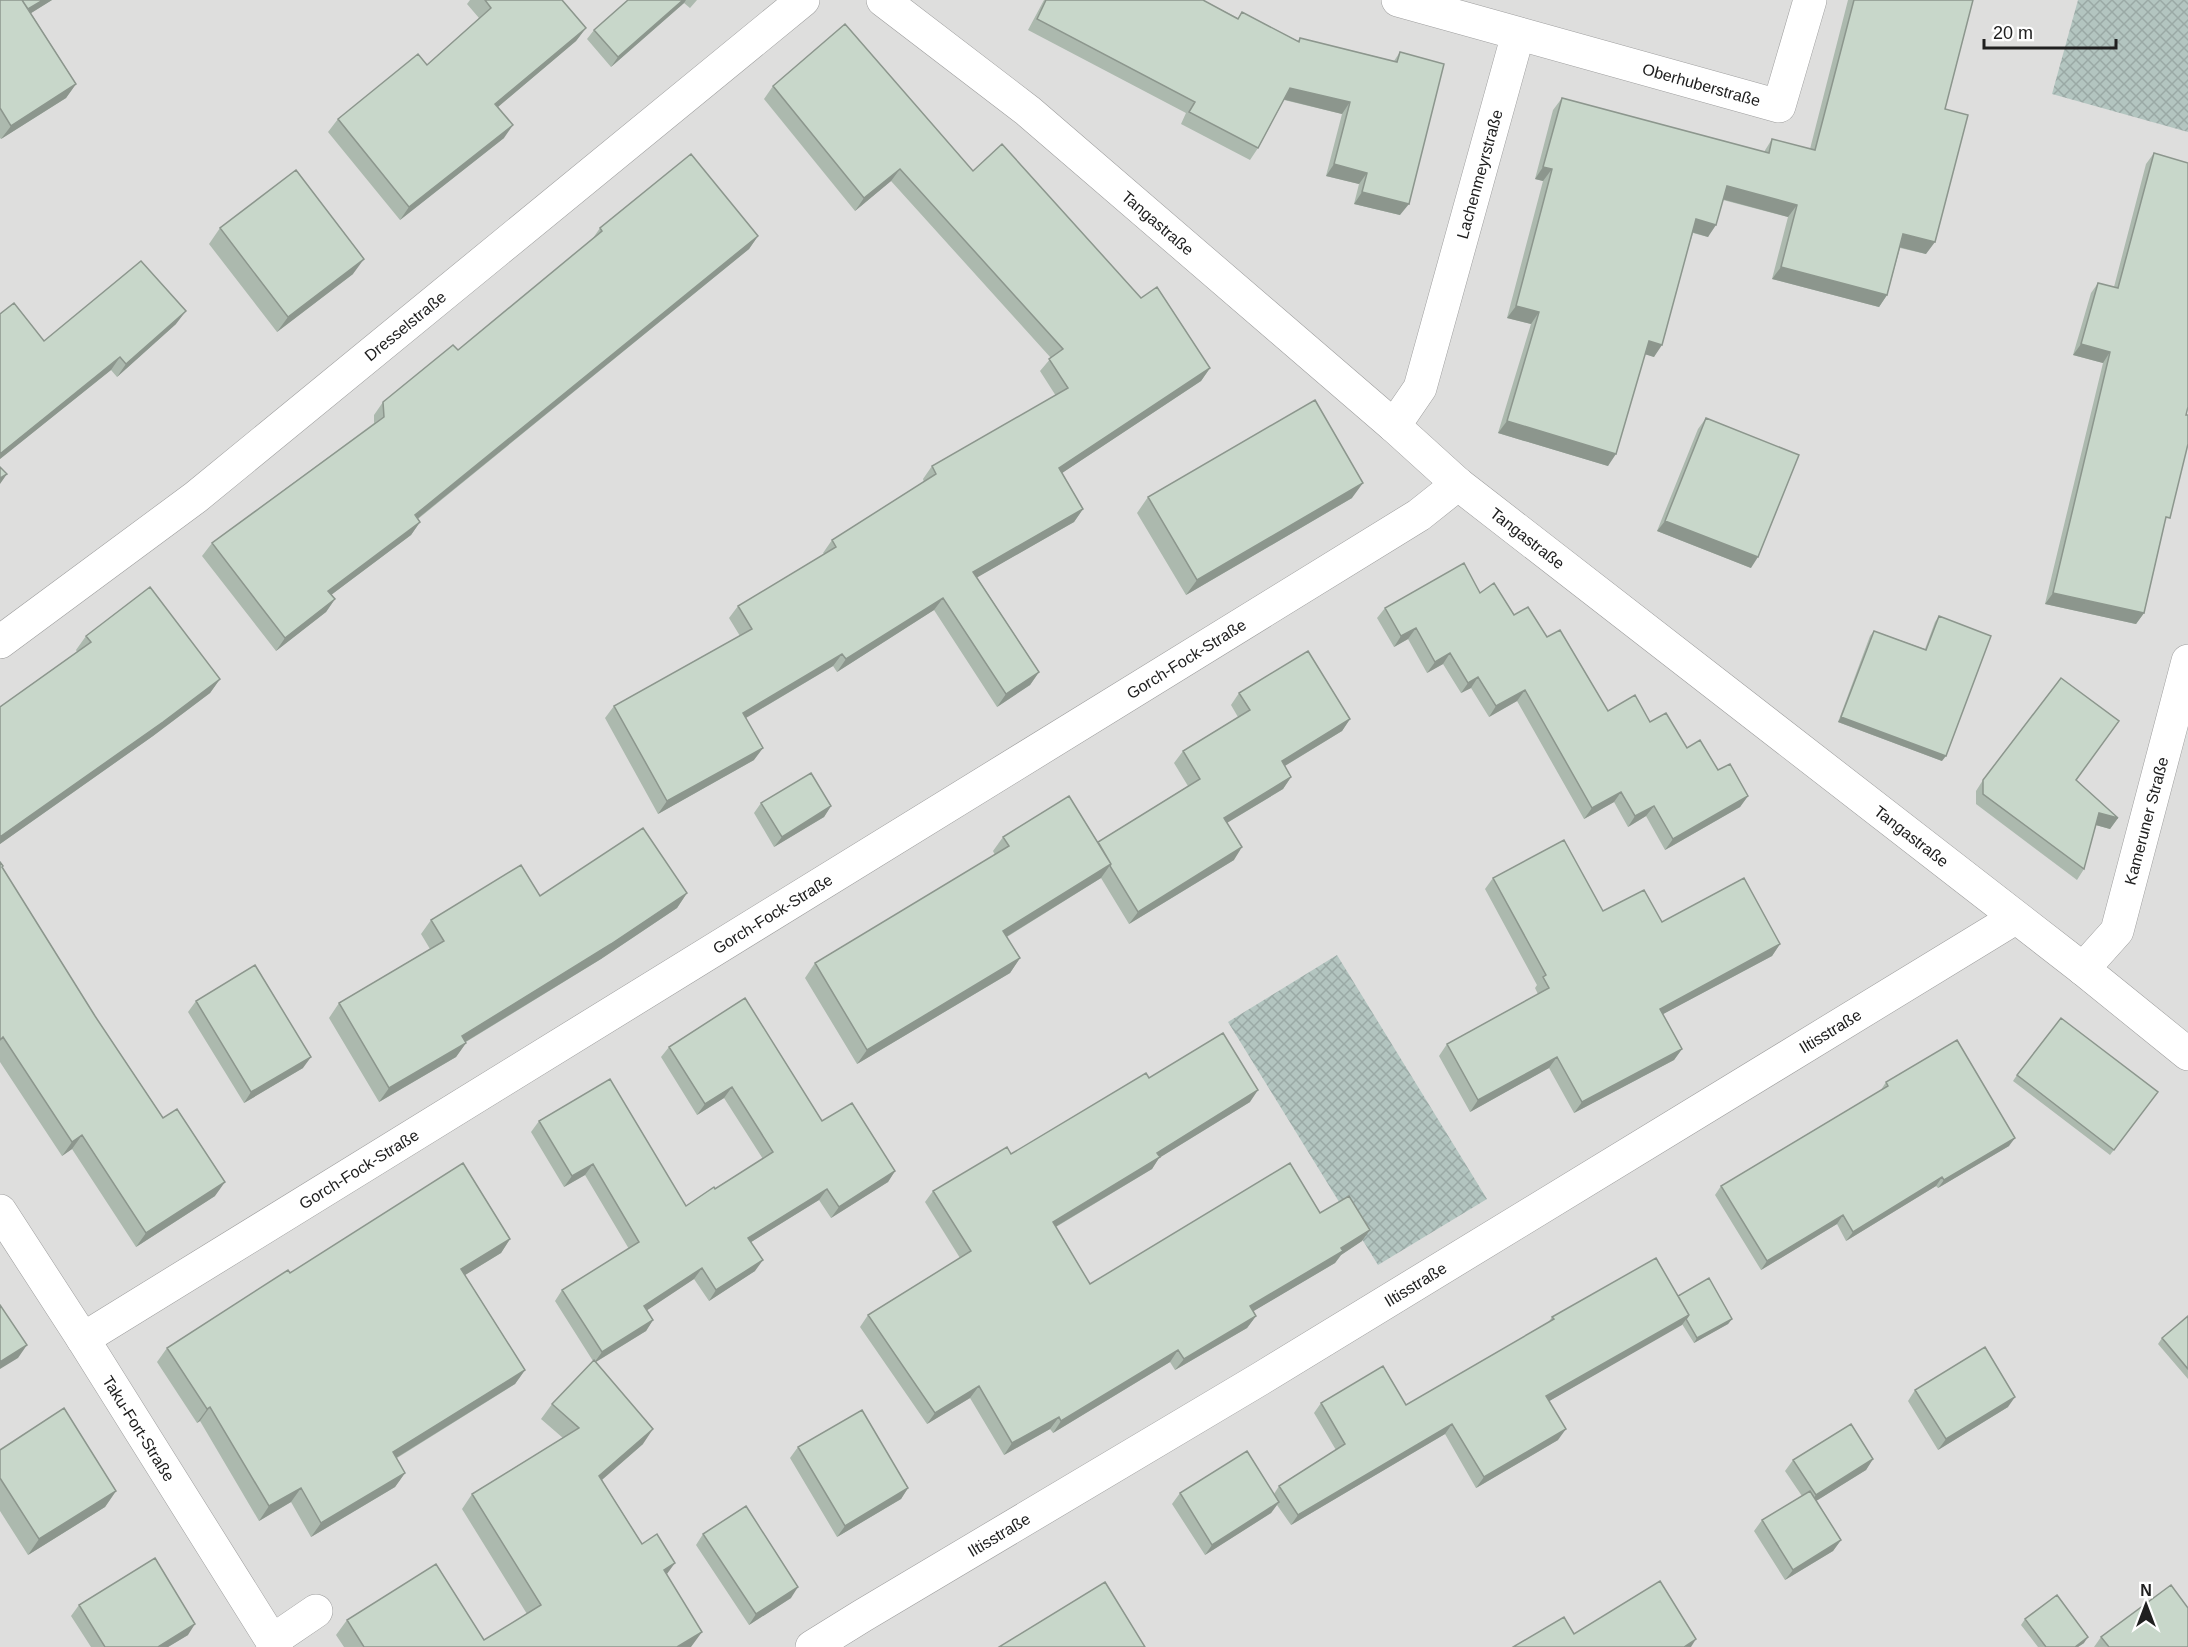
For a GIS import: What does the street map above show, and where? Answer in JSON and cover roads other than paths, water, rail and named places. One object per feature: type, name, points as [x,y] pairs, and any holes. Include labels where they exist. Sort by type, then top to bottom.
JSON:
[{"type":"street","name":"Dresselstraße","points":[[0,642],[196,497],[803,0]]},
{"type":"street","name":"Tangastraße","points":[[883,0],[1028,111],[1394,426],[1458,484],[2083,969],[2188,1054]]},
{"type":"street","points":[[1398,0],[1518,34]]},
{"type":"street","name":"Oberhuberstraße","points":[[1518,34],[1779,106],[1810,0]]},
{"type":"street","name":"Lachenmeyrstraße","points":[[1394,426],[1420,388],[1518,34]]},
{"type":"street","name":"Gorch-Fock-Straße","points":[[83,1340],[1409,521],[1458,484]]},
{"type":"street","name":"Kameruner Straße","points":[[2083,969],[2117,931],[2188,662]]},
{"type":"street","name":"Iltisstraße","points":[[812,1647],[1260,1379],[2015,918]]},
{"type":"street","name":"Taku-Fort-Straße","points":[[0,1211],[274,1644]]},
{"type":"street","points":[[274,1644],[316,1611]]}]
